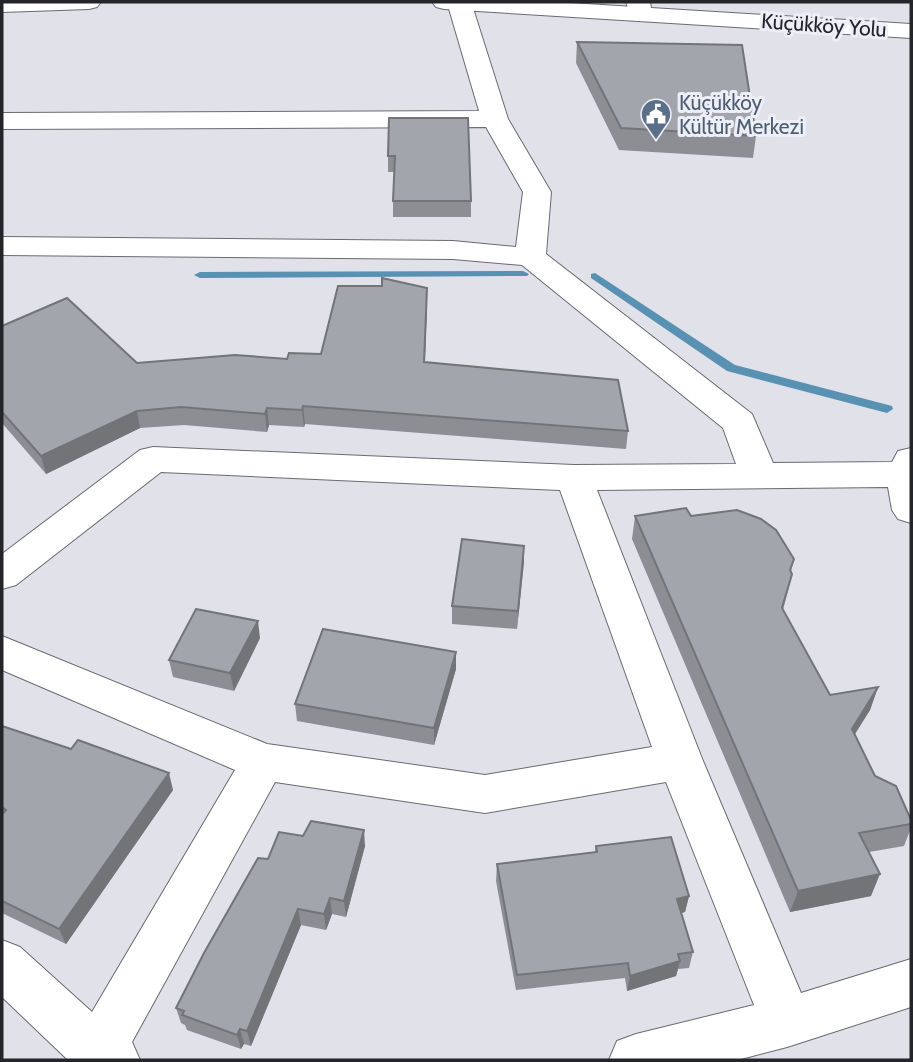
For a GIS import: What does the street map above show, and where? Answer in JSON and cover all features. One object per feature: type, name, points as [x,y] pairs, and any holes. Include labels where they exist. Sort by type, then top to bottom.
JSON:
[{"type":"street","points":[[2,5],[89,2]]},
{"type":"street","name":"Küçükköy Yolu","points":[[444,2],[639,8],[911,31]]},
{"type":"street","points":[[459,2],[495,119],[537,192],[530,257]]},
{"type":"street","points":[[2,121],[495,119]]},
{"type":"street","points":[[2,246],[453,250],[530,257],[739,422],[759,475]]},
{"type":"street","points":[[2,575],[153,459],[575,478],[759,475],[908,467],[911,510]]},
{"type":"street","points":[[575,478],[680,761],[788,1022]]},
{"type":"street","points":[[2,652],[262,762],[485,794],[680,761]]},
{"type":"street","points":[[2,964],[105,1056],[262,762]]},
{"type":"street","points":[[636,1060],[788,1022],[911,983]]},
{"type":"building","points":[[577,42],[742,45],[756,136],[621,128]]},
{"type":"building","points":[[389,118],[468,118],[471,201],[393,201],[395,156],[388,156]]},
{"type":"building","points":[[382,278],[427,288],[424,362],[618,380],[628,431],[303,406],[302,410],[267,408],[265,414],[181,407],[137,411],[41,456],[2,412],[2,326],[67,298],[137,363],[235,355],[287,359],[289,353],[321,354],[338,286],[382,286]]},
{"type":"building","points":[[686,508],[691,516],[737,510],[761,519],[776,530],[794,559],[782,608],[830,695],[878,687],[852,729],[875,776],[896,786],[911,820],[911,824],[859,833],[880,874],[798,891],[635,516]]},
{"type":"building","points":[[462,539],[524,546],[518,611],[452,606]]},
{"type":"building","points":[[196,609],[258,621],[230,673],[169,660]]},
{"type":"building","points":[[323,629],[456,652],[434,728],[295,704]]},
{"type":"building","points":[[2,726],[71,749],[78,740],[169,773],[59,929],[2,901],[2,814],[6,810],[2,807]]},
{"type":"building","points":[[311,821],[364,830],[344,901],[330,898],[324,914],[298,909],[247,1031],[240,1029],[237,1035],[182,1015],[184,1011],[176,1008],[258,858],[268,859],[279,832],[303,836]]},
{"type":"building","points":[[671,837],[689,896],[677,899],[693,952],[678,954],[680,961],[630,976],[628,963],[517,975],[497,864],[597,852],[596,846]]},
{"type":"waterway","points":[[200,275],[523,274]]},
{"type":"waterway","points":[[595,276],[731,368],[887,409]]},
{"type":"place","name":"Küçükköy Kültür Merkezi","points":[[656,141]]}]
